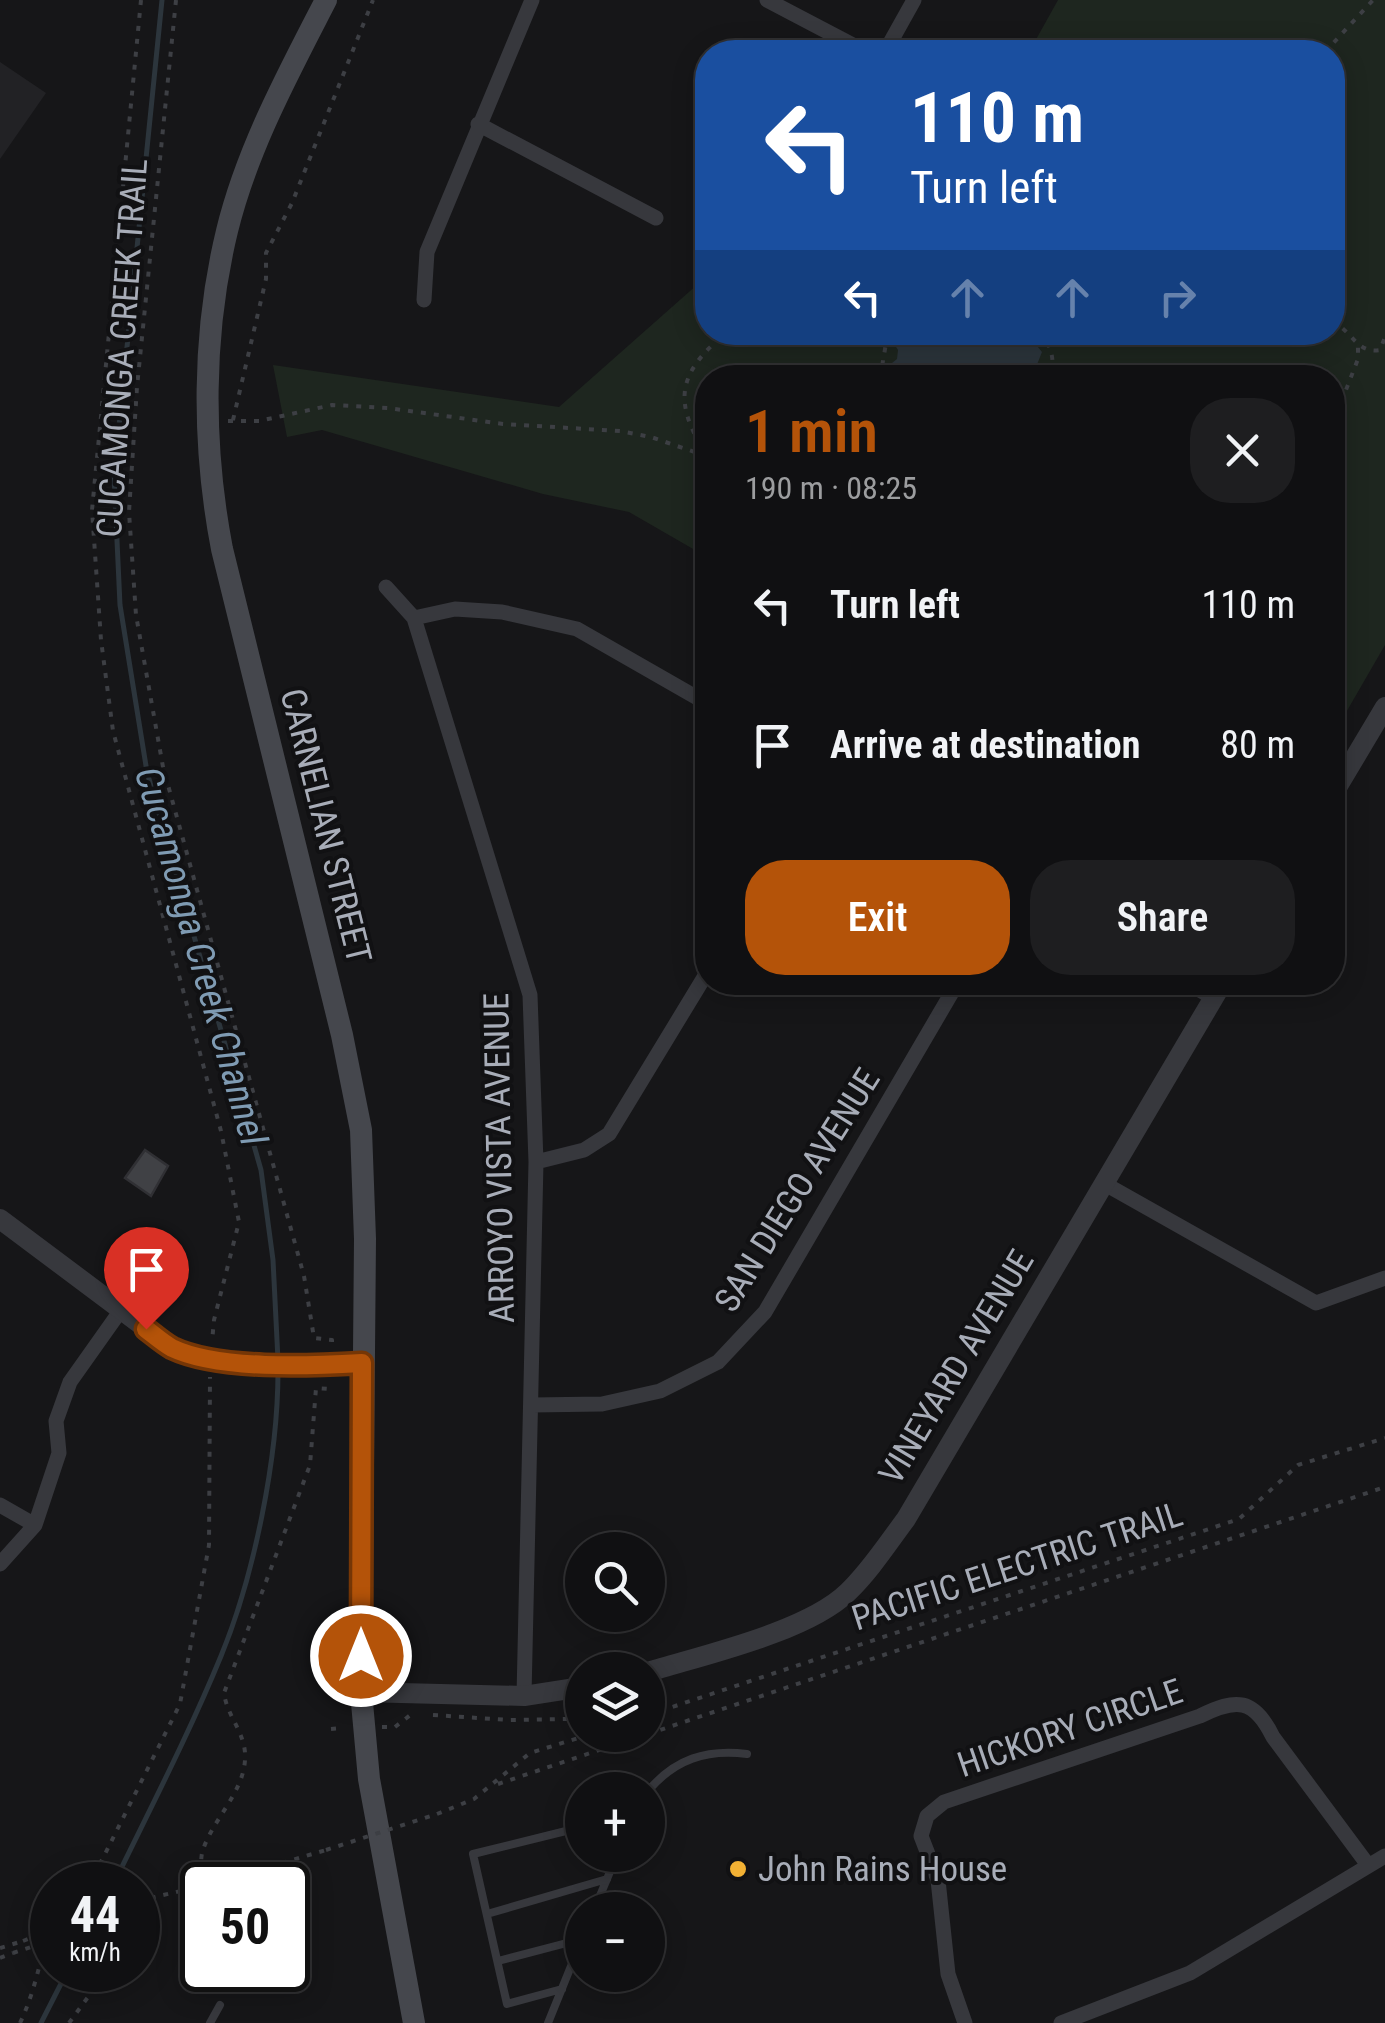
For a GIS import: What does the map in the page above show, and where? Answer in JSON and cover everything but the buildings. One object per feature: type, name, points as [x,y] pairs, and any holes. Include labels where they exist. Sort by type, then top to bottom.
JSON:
[{"type":"main road","name":"CARNELIAN STREET","points":[[326,0],[264,125],[226,232],[212,327],[207,422],[210,491],[222,549],[342,1035],[361,1130],[365,1238],[361,1692]]},
{"type":"main road","points":[[361,1692],[369,1780],[414,2023]]},
{"type":"street","points":[[424,300],[426,252],[532,0]]},
{"type":"street","points":[[767,0],[843,40]]},
{"type":"street","points":[[891,40],[914,0]]},
{"type":"street","points":[[478,124],[656,218]]},
{"type":"street","name":"ARROYO VISTA AVENUE","points":[[386,587],[414,618],[530,996],[536,1162],[524,1696]]},
{"type":"street","points":[[414,618],[455,609],[502,612],[577,629],[695,697]]},
{"type":"street","points":[[1345,774],[1385,707]]},
{"type":"street","points":[[536,1162],[584,1150],[609,1134],[695,992]]},
{"type":"street","name":"SAN DIEGO AVENUE","points":[[532,1405],[602,1404],[660,1391],[718,1362],[765,1312],[950,995]]},
{"type":"street","name":"VINEYARD AVENUE","points":[[665,1667],[760,1638],[806,1619],[847,1594],[906,1519],[1215,995]]},
{"type":"street","points":[[1105,1184],[1316,1303],[1385,1278]]},
{"type":"street","points":[[0,1220],[171,1348],[210,1360],[319,1366],[362,1363]]},
{"type":"street","points":[[0,1564],[35,1525],[59,1453],[56,1421],[70,1382],[121,1310]]},
{"type":"street","points":[[0,1505],[35,1525]]},
{"type":"street","points":[[361,1692],[524,1696],[565,1690]]},
{"type":"street","name":"HICKORY CIRCLE","points":[[965,2023],[948,1974],[938,1880],[921,1836],[927,1816],[944,1802],[1200,1716],[1226,1703],[1246,1706],[1263,1717],[1368,1866]]},
{"type":"street","points":[[1061,2023],[1190,1973],[1385,1856]]},
{"type":"lane","points":[[665,1776],[680,1762],[720,1750],[748,1754]]},
{"type":"lane","points":[[562,1989],[507,2004],[473,1854],[565,1830]]},
{"type":"lane","points":[[602,1892],[610,1872]]},
{"type":"lane","points":[[486,1914],[607,1879]]},
{"type":"lane","points":[[498,1961],[565,1943]]},
{"type":"lane","points":[[548,2023],[565,1982]]},
{"type":"lane","points":[[210,2023],[220,2004]]},
{"type":"path","points":[[101,1862],[180,1704],[209,1545],[210,1360],[214,1320],[239,1222],[220,1131],[113,731],[101,640],[92,510],[140,0]]},
{"type":"path","name":"CUCAMONGA CREEK TRAIL","points":[[176,0],[137,386],[129,512],[136,615],[163,767],[304,1276],[314,1338]]},
{"type":"path","points":[[233,420],[266,279],[266,253],[292,204],[373,0]]},
{"type":"path","points":[[1335,40],[1373,0]]},
{"type":"path","points":[[1345,329],[1366,351],[1377,352],[1385,337]]},
{"type":"path","points":[[695,437],[683,409],[685,386],[694,366],[714,345]]},
{"type":"path","points":[[1345,392],[1358,359],[1358,346]]},
{"type":"path","points":[[207,422],[259,421],[332,405],[388,408],[503,424],[620,431],[695,453]]},
{"type":"path","points":[[201,1862],[204,1848],[246,1761],[244,1742],[225,1705],[224,1693],[310,1465],[316,1388],[330,1389]]},
{"type":"path","name":"PACIFIC ELECTRIC TRAIL","points":[[665,1709],[1239,1518],[1298,1464],[1385,1438]]},
{"type":"path","name":"PACIFIC ELECTRIC TRAIL","points":[[665,1728],[1385,1486]]},
{"type":"path","points":[[395,1726],[412,1713]]},
{"type":"path","points":[[431,1715],[565,1719]]},
{"type":"path","name":"PACIFIC ELECTRIC TRAIL","points":[[494,1786],[530,1752],[565,1741]]},
{"type":"path","name":"PACIFIC ELECTRIC TRAIL","points":[[289,1862],[437,1814],[494,1786],[593,1752]]},
{"type":"path","points":[[0,1948],[30,1938]]},
{"type":"path","points":[[0,1958],[30,1947]]},
{"type":"path","points":[[20,2023],[34,1992]]},
{"type":"path","points":[[69,2023],[92,1992]]},
{"type":"shaded area","points":[[1058,0],[1385,0],[1385,645],[1345,714],[1345,365],[695,365],[695,550],[629,512],[543,494],[322,430],[287,437],[273,365],[559,407],[695,287],[695,345],[1345,345],[1345,40],[1036,40]]},
{"type":"shaded area","points":[[0,62],[46,93],[0,159]]},
{"type":"shaded area","points":[[895,345],[1036,345],[1042,352],[1037,365],[893,365],[898,350]]},
{"type":"waterway","name":"Cucamonga Creek Channel","points":[[162,0],[114,476],[120,605],[147,772],[261,1170],[273,1260],[278,1360]]},
{"type":"waterway","name":"Cucamonga Creek Channel","points":[[124,1862],[196,1714],[244,1590],[269,1478],[278,1371]]},
{"type":"waterway","name":"Cucamonga Creek Channel","points":[[41,2023],[57,1992]]},
{"type":"place","name":"John Rains House","points":[[738,1869]]},
{"type":"route","points":[[146,1329],[171,1348],[210,1360],[319,1366],[362,1363],[361,1656]]}]
